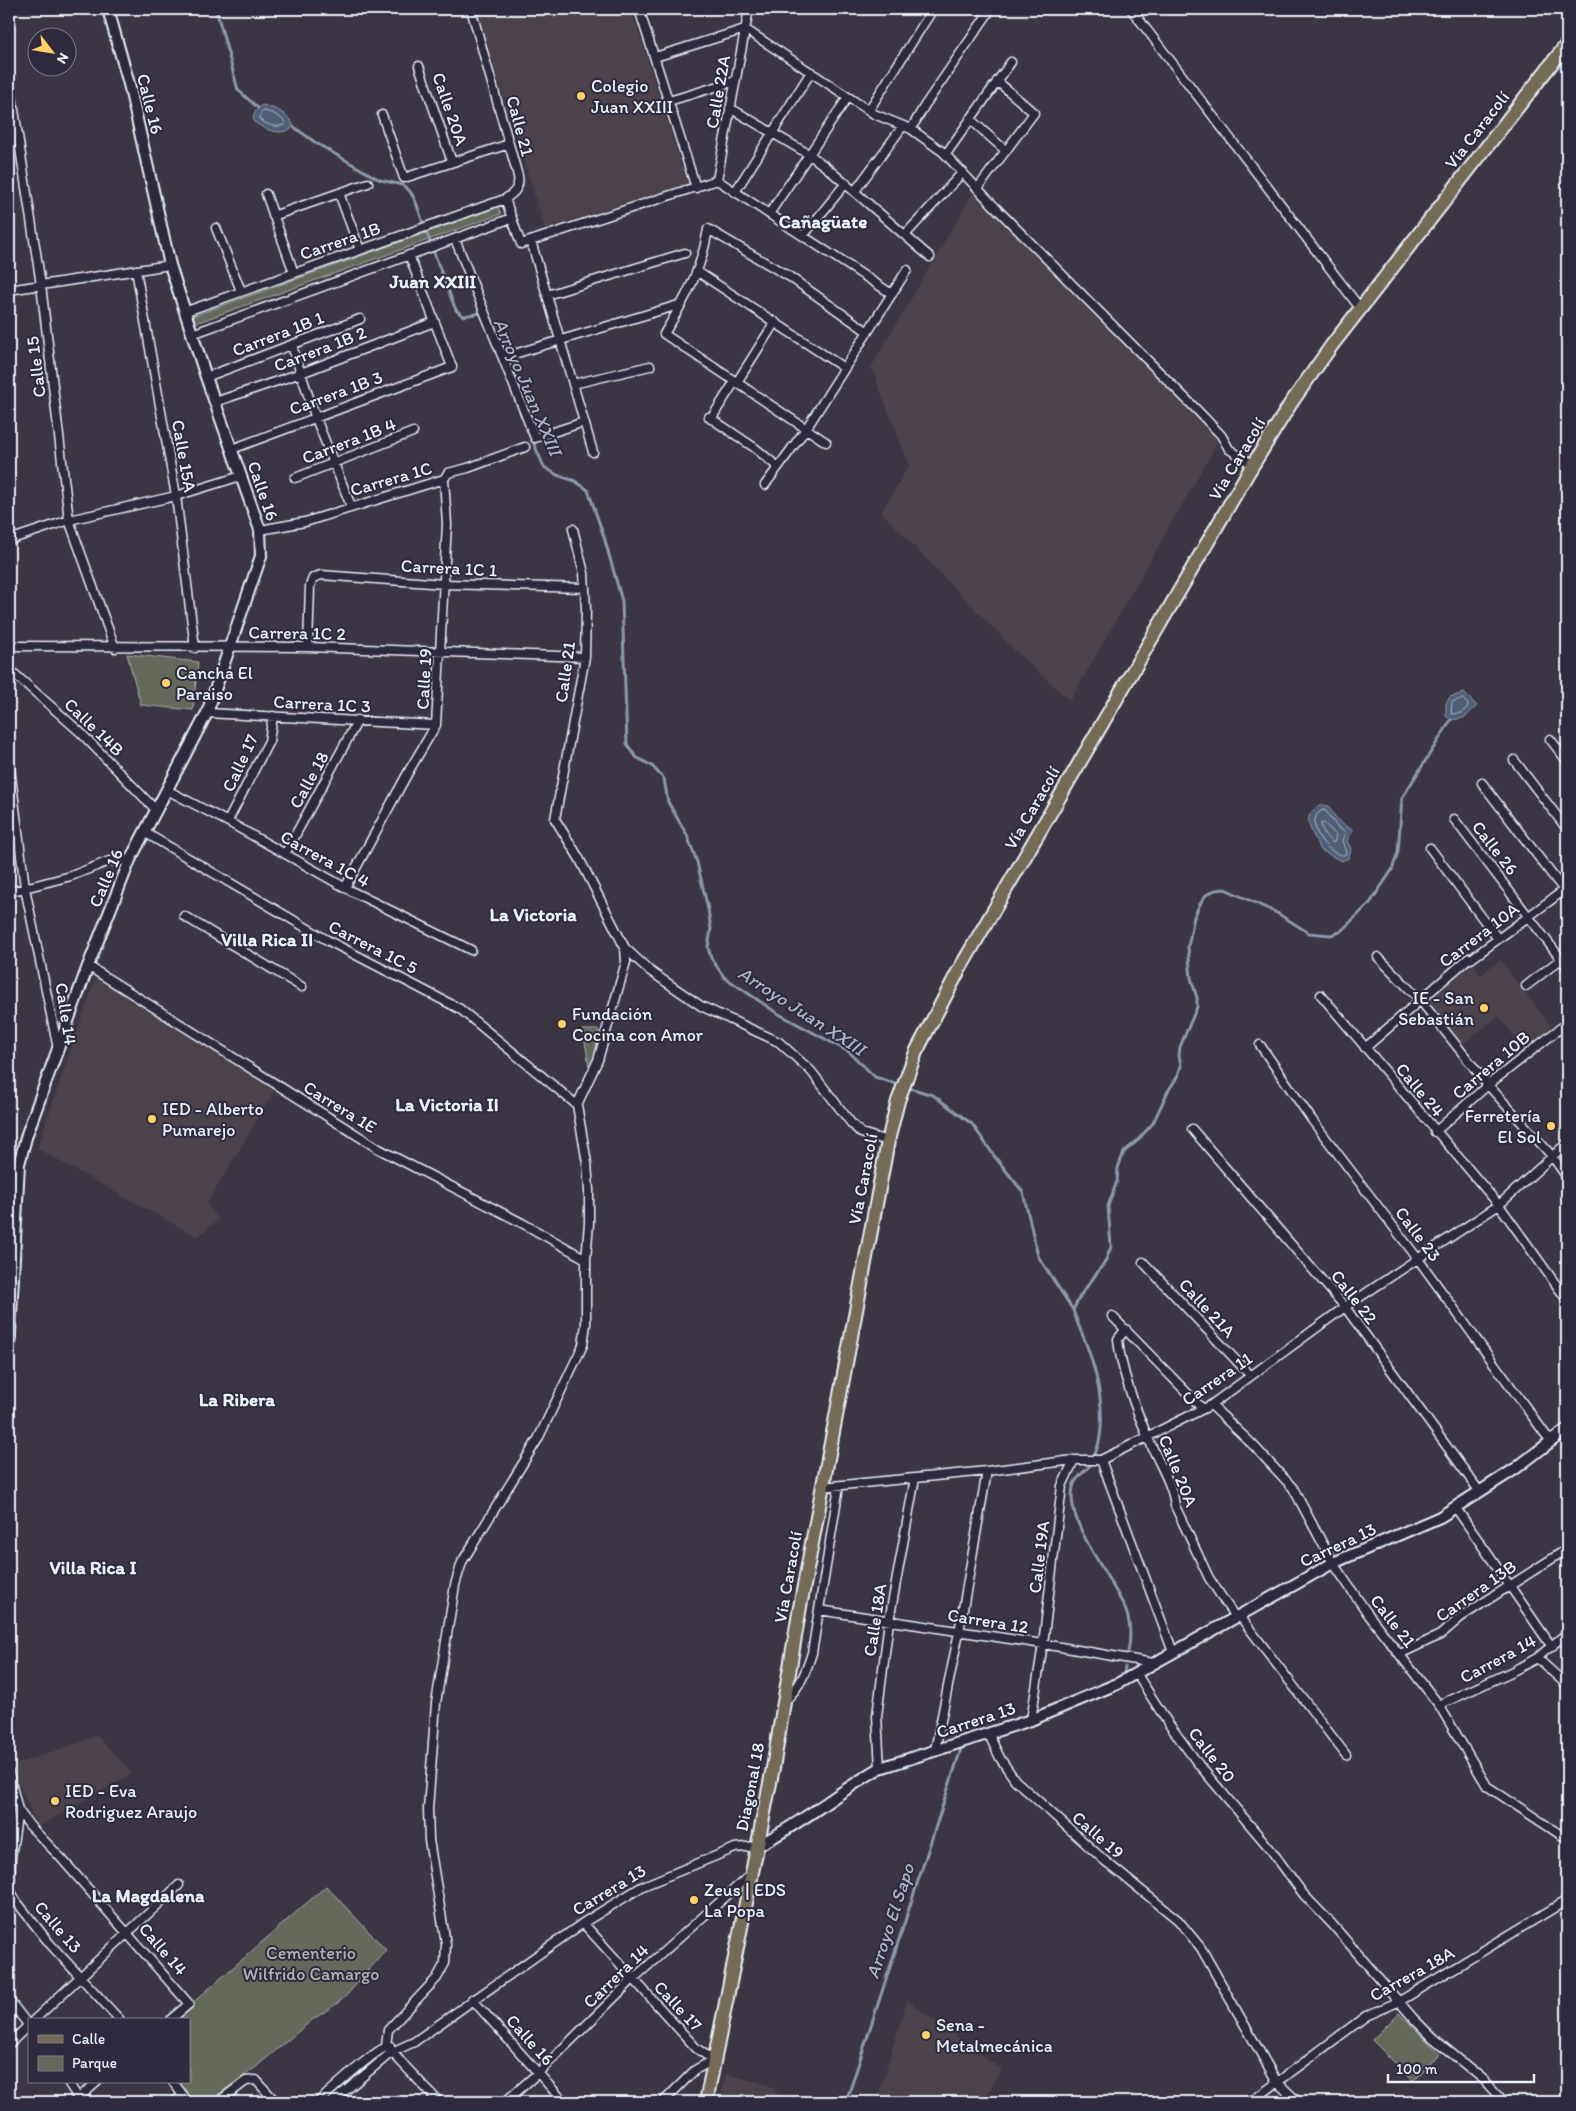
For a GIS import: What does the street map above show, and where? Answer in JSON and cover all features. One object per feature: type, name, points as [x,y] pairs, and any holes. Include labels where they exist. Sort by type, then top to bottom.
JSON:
[{"type":"main road","name":"Vía Caracolí","points":[[783,1702],[888,1142],[903,1086],[916,1052],[959,970],[1291,403],[1360,308],[1567,44]]},
{"type":"main road","name":"Diagonal 18","points":[[706,2102],[757,1846],[783,1702]]},
{"type":"street","name":"Calle 16","points":[[58,1050],[88,966],[130,860],[207,713],[261,556],[260,530],[206,377],[170,265],[133,100],[108,9]]},
{"type":"street","name":"Calle 21","points":[[471,9],[519,182],[514,193],[505,199]]},
{"type":"street","points":[[649,9],[639,10],[696,188]]},
{"type":"street","name":"Calle 22A","points":[[717,180],[749,9]]},
{"type":"street","points":[[869,110],[933,9]]},
{"type":"street","points":[[912,129],[925,105],[991,9]]},
{"type":"street","points":[[1130,9],[1360,308]]},
{"type":"street","points":[[654,58],[745,29],[869,110],[912,129],[946,154],[1221,435],[1229,449],[1253,465]]},
{"type":"street","points":[[946,154],[1011,62]]},
{"type":"street","name":"Calle 20A","points":[[419,66],[452,162]]},
{"type":"street","points":[[735,192],[810,72]]},
{"type":"street","name":"Calle 15","points":[[9,77],[41,285],[69,520],[114,648]]},
{"type":"street","points":[[669,101],[735,81]]},
{"type":"street","points":[[978,188],[1034,113],[997,81]]},
{"type":"street","points":[[769,214],[848,97]]},
{"type":"street","points":[[730,108],[810,155],[846,183],[930,257]]},
{"type":"street","points":[[382,115],[404,178],[509,144]]},
{"type":"street","points":[[970,119],[1006,151]]},
{"type":"street","points":[[855,191],[903,126]]},
{"type":"street","points":[[906,235],[963,172]]},
{"type":"street","points":[[505,199],[521,244],[717,180],[892,294]]},
{"type":"street","points":[[273,216],[368,183]]},
{"type":"street","points":[[803,236],[846,183]]},
{"type":"street","points":[[266,194],[294,273]]},
{"type":"street","points":[[339,194],[360,250]]},
{"type":"street","name":"Carrera 1B","points":[[184,312],[505,199]]},
{"type":"street","name":"Carrera 1B","points":[[192,334],[512,218]]},
{"type":"street","points":[[216,228],[241,291]]},
{"type":"street","points":[[826,442],[664,334],[698,272],[705,249],[708,229],[790,277],[868,332]]},
{"type":"street","points":[[455,239],[535,438],[584,422]]},
{"type":"street","points":[[531,241],[593,452]]},
{"type":"street","points":[[547,295],[685,253]]},
{"type":"street","points":[[409,255],[434,322]]},
{"type":"street","points":[[9,290],[170,265]]},
{"type":"street","name":"Calle 15A","points":[[136,270],[176,496],[195,648]]},
{"type":"street","points":[[765,485],[806,428],[907,270]]},
{"type":"street","points":[[698,272],[844,368]]},
{"type":"street","points":[[504,357],[682,304]]},
{"type":"street","name":"Carrera 1B 1","points":[[206,377],[360,319]]},
{"type":"street","name":"Carrera 1B 3","points":[[232,449],[315,416],[452,367],[434,322]]},
{"type":"street","name":"Carrera 1B 2","points":[[216,402],[302,374],[434,322]]},
{"type":"street","points":[[775,322],[710,418],[778,467]]},
{"type":"street","points":[[292,346],[315,416],[351,506]]},
{"type":"street","points":[[573,384],[650,366]]},
{"type":"street","name":"Carrera 1B 4","points":[[294,478],[413,432]]},
{"type":"street","name":"Carrera 1C","points":[[260,530],[305,522],[351,506],[444,479],[448,473],[468,468],[525,447]]},
{"type":"street","points":[[9,540],[69,520],[176,496],[241,476]]},
{"type":"street","name":"Calle 19","points":[[345,888],[410,768],[436,725],[447,524],[444,479]]},
{"type":"street","name":"Calle 21","points":[[573,529],[584,573],[585,657],[555,819],[579,858],[625,948]]},
{"type":"street","name":"Carrera 1C 1","points":[[308,647],[310,586],[313,578],[321,575],[444,584],[584,588]]},
{"type":"street","name":"Carrera 1C 2","points":[[9,646],[114,648],[308,647],[585,657]]},
{"type":"street","name":"Calle 14B","points":[[9,669],[80,732],[156,810]]},
{"type":"street","name":"Carrera 1C 3","points":[[207,713],[436,725]]},
{"type":"street","name":"Calle 17","points":[[228,821],[269,741],[273,716]]},
{"type":"street","name":"Calle 18","points":[[285,854],[358,720]]},
{"type":"street","points":[[1550,740],[1567,761]]},
{"type":"street","points":[[1514,760],[1567,829]]},
{"type":"street","name":"Calle 14","points":[[9,1352],[13,1214],[19,1164],[27,1134],[58,1050],[25,888],[10,768]]},
{"type":"street","points":[[1482,783],[1566,891]]},
{"type":"street","name":"Carrera 1C 4","points":[[167,790],[228,821],[345,888],[471,950]]},
{"type":"street","name":"Calle 26","points":[[1454,819],[1530,916],[1567,968]]},
{"type":"street","name":"Carrera 1C 5","points":[[144,832],[327,940],[460,1008],[577,1105]]},
{"type":"street","points":[[1430,848],[1498,939]]},
{"type":"street","points":[[9,892],[71,876],[109,861],[130,860]]},
{"type":"street","name":"Carrera 10A","points":[[1365,1048],[1469,958],[1471,959],[1566,891]]},
{"type":"street","points":[[184,916],[302,987]]},
{"type":"street","points":[[439,2102],[389,2049],[388,2030],[437,1978],[445,1963],[446,1944],[429,1840],[428,1809],[436,1703],[454,1585],[462,1562],[538,1439],[582,1346],[586,1324],[586,1259],[589,1223],[587,1163],[577,1105],[598,1060],[626,962],[625,948]]},
{"type":"street","points":[[625,948],[650,972],[701,1006],[778,1042],[811,1071],[851,1123],[861,1133],[888,1142]]},
{"type":"street","points":[[1378,957],[1420,1000],[1488,1085],[1552,1156],[1567,1177]]},
{"type":"street","points":[[1526,986],[1561,959]]},
{"type":"street","name":"Carrera 1E","points":[[88,966],[379,1149],[586,1259]]},
{"type":"street","name":"Calle 24","points":[[1320,994],[1499,1205],[1567,1300]]},
{"type":"street","name":"Carrera 10B","points":[[1436,1132],[1488,1085],[1567,1022]]},
{"type":"street","name":"Calle 23","points":[[1260,1046],[1312,1120],[1418,1259],[1551,1442]]},
{"type":"street","name":"Calle 22","points":[[1192,1129],[1344,1307],[1480,1492]]},
{"type":"street","name":"Carrera 11","points":[[822,1487],[987,1471],[1074,1460],[1097,1460],[1148,1438],[1207,1407],[1344,1307],[1499,1205],[1567,1142]]},
{"type":"street","name":"Calle 21A","points":[[1143,1262],[1250,1375]]},
{"type":"street","name":"Calle 21","points":[[1112,1316],[1207,1407],[1254,1446],[1293,1488],[1333,1563],[1368,1614],[1439,1705],[1487,1786],[1567,1839]]},
{"type":"street","name":"Calle 20A","points":[[1126,1329],[1118,1339],[1119,1358],[1148,1438],[1174,1496],[1175,1506],[1209,1578],[1346,1755]]},
{"type":"street","name":"Carrera 13","points":[[318,2102],[389,2049],[402,2047],[414,2042],[472,1999],[583,1923],[643,1886],[735,1848],[757,1846],[781,1834],[859,1780],[880,1768],[1031,1720],[1089,1697],[1136,1673],[1333,1563],[1440,1517],[1480,1492],[1567,1429]]},
{"type":"street","name":"Calle 19A","points":[[1031,1720],[1043,1644],[1062,1486],[1074,1460]]},
{"type":"street","points":[[1097,1460],[1173,1652]]},
{"type":"street","points":[[935,1750],[960,1632],[987,1471]]},
{"type":"street","name":"Calle 18A","points":[[880,1768],[877,1716],[889,1620],[915,1478]]},
{"type":"street","points":[[783,1702],[796,1690],[805,1674],[812,1653],[839,1486]]},
{"type":"street","points":[[1456,1508],[1508,1586],[1552,1647]]},
{"type":"street","name":"Carrera 13B","points":[[1400,1654],[1440,1635],[1461,1617],[1567,1549]]},
{"type":"street","name":"Carrera 12","points":[[819,1610],[1043,1644],[1153,1663]]},
{"type":"street","name":"Carrera 14","points":[[1439,1705],[1538,1658],[1567,1632]]},
{"type":"street","points":[[1538,1658],[1567,1686]]},
{"type":"street","name":"Calle 20","points":[[1136,1673],[1168,1723],[1199,1765],[1271,1850],[1304,1895],[1400,2001]]},
{"type":"street","name":"Calle 19","points":[[989,1734],[1015,1780],[1105,1861],[1178,1920],[1201,1948],[1277,2082]]},
{"type":"street","name":"Calle 14","points":[[9,1773],[18,1810],[30,1826],[127,1932],[189,2004],[172,2018]]},
{"type":"street","name":"Calle 13","points":[[18,1810],[11,1858],[9,1890],[50,1944],[118,2018]]},
{"type":"street","name":"Carrera 14","points":[[505,2102],[538,2073],[632,1979],[750,1875]]},
{"type":"street","points":[[36,2018],[179,1885]]},
{"type":"street","name":"Carrera 18A","points":[[1244,2102],[1255,2099],[1366,2016],[1400,2001],[1567,1900]]},
{"type":"street","name":"Calle 17","points":[[583,1923],[696,2048],[713,2060]]},
{"type":"street","name":"Calle 16","points":[[472,1999],[564,2102]]},
{"type":"street","points":[[9,2000],[28,2024]]},
{"type":"street","points":[[1400,2001],[1414,2019],[1433,2038],[1484,2080],[1504,2102]]},
{"type":"street","points":[[9,2044],[28,2026]]},
{"type":"street","name":"Carrera 13","points":[[332,2102],[389,2049]]},
{"type":"street","points":[[662,2102],[695,2070],[713,2060]]},
{"type":"street","points":[[218,2102],[246,2081],[256,2080],[276,2102]]},
{"type":"street","points":[[1277,2082],[1298,2102]]},
{"type":"street","points":[[69,2084],[78,2101],[95,2084]]},
{"type":"street","points":[[174,2084],[188,2102]]},
{"type":"street","points":[[174,2102],[182,2095]]},
{"type":"shaded area","name":"Colegio Juan XXIII","points":[[476,9],[631,9],[688,184],[545,229]]},
{"type":"shaded area","points":[[974,191],[1219,440],[1070,701],[1014,650],[881,512],[909,465],[871,367]]},
{"type":"shaded area","name":"IE - San Sebastián","points":[[1500,960],[1553,1029],[1525,1051],[1499,1016],[1463,1044],[1425,1001],[1472,962],[1480,975]]},
{"type":"shaded area","name":"IED - Alberto Pumarejo","points":[[96,976],[275,1090],[207,1204],[219,1220],[197,1237],[37,1149]]},
{"type":"shaded area","name":"IED - Eva Rodriguez Araujo","points":[[97,1736],[125,1765],[131,1774],[38,1827],[11,1766]]},
{"type":"shaded area","name":"Sena - Metalmecánica","points":[[907,2000],[1002,2070],[983,2102],[876,2102]]},
{"type":"shaded area","points":[[726,2074],[769,2085],[785,2102],[720,2102]]},
{"type":"green space","points":[[498,207],[501,214],[196,323],[193,316]]},
{"type":"green space","name":"Cancha El Paraiso","points":[[127,654],[198,662],[193,710],[141,705]]},
{"type":"green space","points":[[583,1030],[599,1030],[594,1064],[589,1066]]},
{"type":"green space","name":"Cementerio Wilfrido Camargo","points":[[326,1886],[386,1950],[346,1996],[312,2020],[256,2067],[208,2102],[195,2102],[181,2084],[190,2084],[190,2018],[175,2018]]},
{"type":"green space","points":[[1399,2013],[1440,2054],[1413,2081],[1372,2040]]},
{"type":"water","points":[[262,105],[281,112],[289,118],[294,127],[284,132],[278,132],[263,128],[254,122],[255,112]]},
{"type":"water","points":[[1464,693],[1477,706],[1464,718],[1451,720],[1446,716],[1446,703],[1450,697]]},
{"type":"water","points":[[1322,805],[1329,806],[1338,820],[1353,830],[1347,841],[1351,849],[1349,858],[1341,861],[1319,849],[1309,825],[1309,820],[1310,814],[1314,809]]},
{"type":"waterway","points":[[216,9],[238,90],[258,108]]},
{"type":"waterway","name":"Arroyo Juan XXIII","points":[[294,127],[316,143],[378,179],[407,188],[417,205],[456,310],[463,316],[482,313]]},
{"type":"waterway","name":"Arroyo Juan XXIII","points":[[530,435],[544,467],[557,475],[575,481],[588,490],[604,537],[622,601],[627,744],[636,757],[652,766],[664,779],[668,802],[687,835],[697,862],[708,909],[711,929],[708,947],[711,958],[724,977],[777,1013],[849,1052],[875,1077],[900,1085]]},
{"type":"waterway","name":"Arroyo El Sapo","points":[[1095,1454],[1101,1431],[1101,1406],[1091,1358],[1073,1310],[1080,1296],[1105,1262],[1111,1247],[1108,1206],[1117,1181],[1118,1168],[1124,1152],[1153,1123],[1168,1091],[1178,1076],[1181,1066],[1180,1047],[1197,1007],[1197,998],[1191,978],[1188,947],[1194,917],[1200,904],[1206,895],[1215,890],[1225,889],[1277,913],[1309,933],[1331,935],[1340,932],[1370,903],[1392,870],[1398,852],[1402,798],[1451,720]]},
{"type":"waterway","name":"Arroyo Juan XXIII","points":[[906,1087],[933,1095],[972,1124],[1023,1192],[1038,1256],[1073,1310]]},
{"type":"waterway","name":"Arroyo El Sapo","points":[[1091,1464],[1077,1478],[1074,1484],[1072,1498],[1075,1514],[1090,1548],[1120,1597],[1126,1611],[1130,1632],[1128,1652]]},
{"type":"waterway","name":"Arroyo El Sapo","points":[[1123,1678],[1125,1667]]},
{"type":"waterway","name":"Arroyo El Sapo","points":[[845,2102],[961,1749]]},
{"type":"place","name":"Colegio Juan XXIII","points":[[581,96]]},
{"type":"place","name":"Cancha El Paraiso","points":[[166,683]]},
{"type":"place","name":"IE - San Sebastián","points":[[1484,1008]]},
{"type":"place","name":"Fundación Cocina con Amor","points":[[562,1024]]},
{"type":"place","name":"IED - Alberto Pumarejo","points":[[152,1119]]},
{"type":"place","name":"Ferretería El Sol","points":[[1551,1126]]},
{"type":"place","name":"IED - Eva Rodriguez Araujo","points":[[55,1801]]},
{"type":"place","name":"Zeus | EDS La Popa","points":[[694,1900]]},
{"type":"place","name":"Sena - Metalmecánica","points":[[926,2035]]},
{"type":"district","name":"Cañagüate","points":[[823,221]]},
{"type":"district","name":"Juan XXIII","points":[[433,281]]},
{"type":"district","name":"La Victoria","points":[[533,914]]},
{"type":"district","name":"Villa Rica II","points":[[267,939]]},
{"type":"district","name":"La Victoria II","points":[[447,1104]]},
{"type":"district","name":"La Ribera","points":[[237,1399]]},
{"type":"district","name":"Villa Rica I","points":[[93,1567]]},
{"type":"district","name":"La Magdalena","points":[[148,1895]]}]
